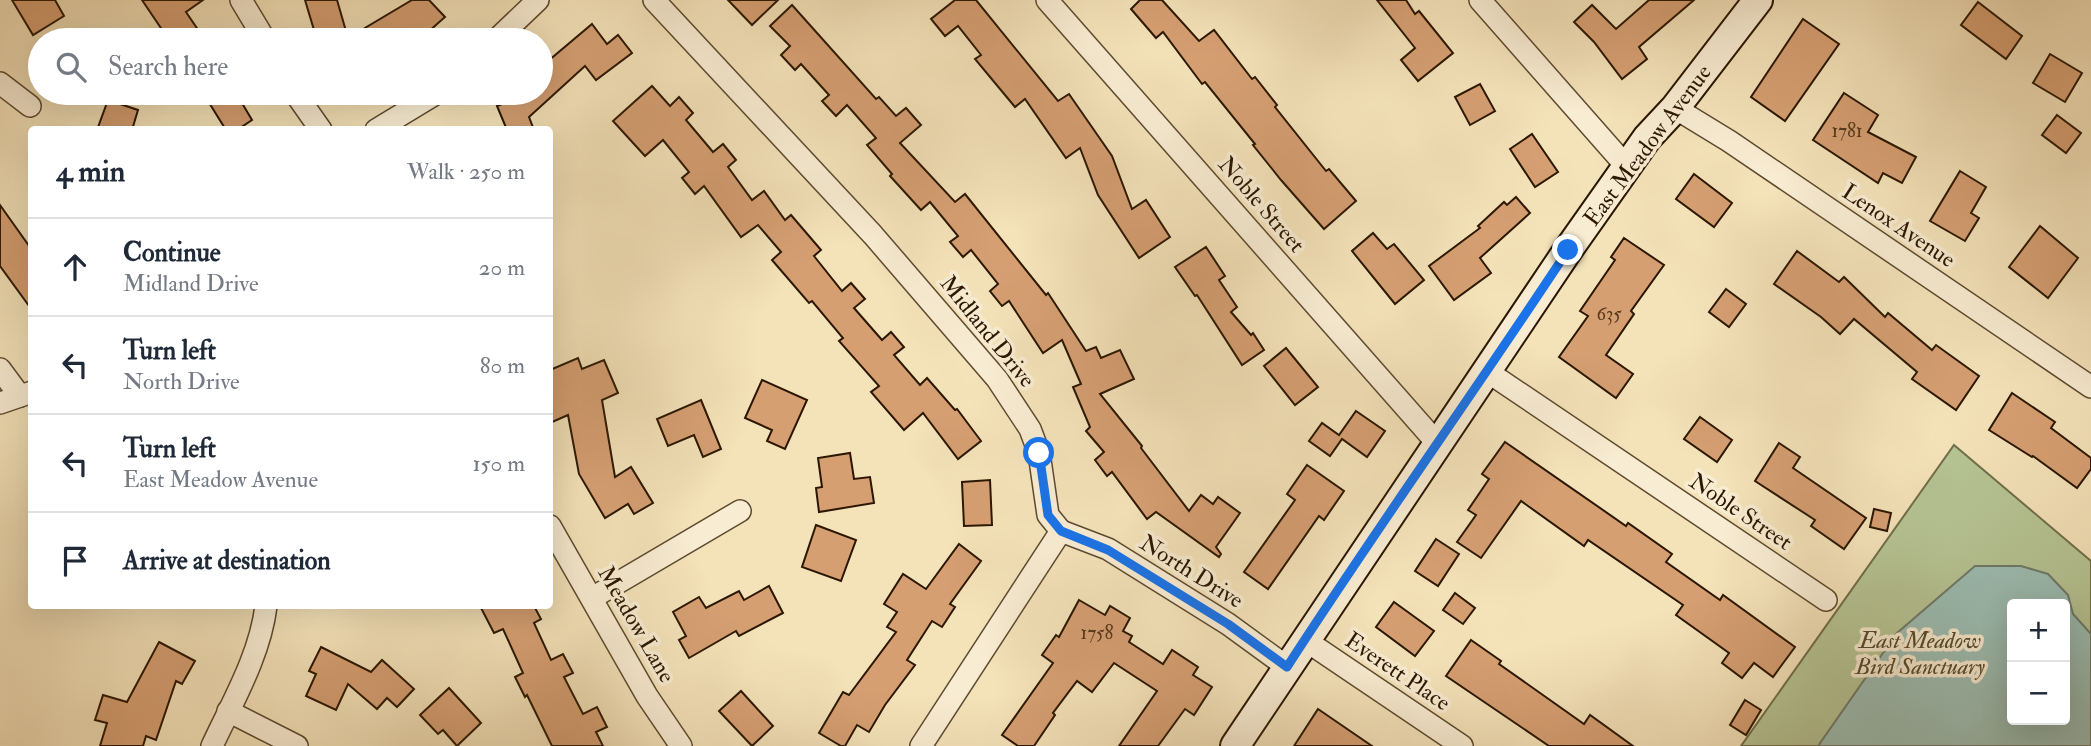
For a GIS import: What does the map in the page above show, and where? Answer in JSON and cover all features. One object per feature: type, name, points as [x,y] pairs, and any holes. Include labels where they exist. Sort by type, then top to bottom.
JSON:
[{"type":"street","points":[[242,0],[258,28]]},
{"type":"street","points":[[509,28],[538,0]]},
{"type":"street","name":"Midland Drive","points":[[654,0],[873,235],[997,379],[1030,429],[1039,453],[1048,515],[1061,531]]},
{"type":"street","name":"Noble Street","points":[[1047,0],[1437,443]]},
{"type":"street","points":[[1480,0],[1627,167]]},
{"type":"street","name":"East Meadow Avenue","points":[[1235,746],[1568,250],[1647,138],[1675,108],[1758,0]]},
{"type":"street","points":[[0,83],[28,104]]},
{"type":"street","points":[[303,105],[318,126]]},
{"type":"street","points":[[383,126],[417,105]]},
{"type":"street","name":"Lenox Avenue","points":[[1675,108],[1729,141],[2091,387]]},
{"type":"street","points":[[0,369],[26,394],[0,403]]},
{"type":"street","name":"Noble Street","points":[[1488,372],[1826,600]]},
{"type":"street","points":[[592,598],[740,511]]},
{"type":"street","name":"Meadow Lane","points":[[553,531],[647,696],[681,746]]},
{"type":"street","points":[[921,746],[1061,531]]},
{"type":"street","name":"North Drive","points":[[1061,531],[1108,550],[1228,624],[1287,667]]},
{"type":"street","points":[[212,746],[253,657],[266,609]]},
{"type":"street","name":"Everett Place","points":[[1305,640],[1462,746]]},
{"type":"street","points":[[228,711],[297,746]]},
{"type":"green space","name":"East Meadow Bird Sanctuary","points":[[1954,445],[2091,561],[2091,746],[1741,746]]},
{"type":"water","points":[[1975,566],[2021,566],[2048,574],[2069,599],[2007,599],[2007,725],[2070,725],[2070,603],[2073,614],[2091,634],[2091,746],[1818,746],[1897,633]]},
{"type":"building","points":[[12,0],[55,0],[64,16],[44,28],[29,28]]},
{"type":"building","points":[[142,0],[203,0],[186,12],[197,28],[161,28]]},
{"type":"building","points":[[305,0],[337,0],[345,28],[313,28]]},
{"type":"building","points":[[412,0],[429,0],[445,17],[433,28],[365,28]]},
{"type":"building","points":[[728,0],[778,0],[752,25]]},
{"type":"building","points":[[955,0],[976,0],[1058,101],[1069,94],[1112,156],[1132,209],[1146,200],[1170,237],[1139,258],[1098,195],[1080,148],[1066,158],[1025,99],[1015,107],[975,59],[981,55],[958,26],[945,36],[931,19]]},
{"type":"building","points":[[1140,0],[1162,0],[1199,41],[1214,30],[1252,79],[1255,77],[1277,105],[1275,107],[1326,171],[1329,169],[1356,201],[1324,229],[1281,180],[1205,82],[1202,84],[1163,32],[1156,38],[1131,9]]},
{"type":"building","points":[[1377,0],[1406,0],[1415,14],[1419,11],[1453,53],[1418,81],[1401,60],[1415,48]]},
{"type":"building","points":[[1649,0],[1694,0],[1639,47],[1647,59],[1622,79],[1594,42],[1574,22],[1592,5],[1616,29]]},
{"type":"building","points":[[1978,2],[2022,36],[2006,59],[1961,25]]},
{"type":"building","points":[[792,5],[876,99],[879,97],[896,116],[906,108],[921,125],[900,143],[955,202],[965,194],[1046,295],[1048,293],[1086,351],[1096,347],[1101,358],[1120,350],[1134,379],[1100,394],[1189,511],[1201,495],[1213,504],[1218,497],[1240,513],[1216,547],[1221,554],[1219,557],[1156,512],[1147,519],[1112,472],[1107,476],[1095,460],[1104,452],[1086,431],[1090,427],[1073,387],[1081,384],[1062,340],[1043,353],[1009,301],[1002,306],[990,291],[998,284],[971,250],[963,257],[950,242],[958,236],[930,202],[921,210],[890,176],[892,174],[867,145],[876,138],[847,105],[836,116],[822,101],[829,95],[801,64],[795,70],[781,55],[790,46],[770,26]]},
{"type":"building","points":[[1803,19],[1839,44],[1785,121],[1751,97]]},
{"type":"building","points":[[592,24],[607,44],[618,35],[632,53],[596,80],[585,66],[553,95],[553,57]]},
{"type":"building","points":[[2050,54],[2082,73],[2065,102],[2033,83]]},
{"type":"building","points":[[1480,84],[1495,111],[1470,125],[1455,97]]},
{"type":"building","points":[[652,86],[670,106],[679,97],[693,113],[686,120],[713,152],[723,144],[736,160],[728,167],[752,200],[764,191],[785,220],[791,215],[821,250],[814,256],[842,291],[851,283],[865,299],[854,308],[882,340],[891,332],[904,347],[894,355],[920,385],[927,378],[955,410],[957,409],[981,441],[958,459],[923,413],[904,430],[871,392],[879,386],[839,341],[843,338],[772,260],[781,252],[758,225],[741,237],[704,186],[695,194],[682,178],[689,172],[663,140],[645,156],[613,121]]},
{"type":"building","points":[[1844,93],[1878,115],[1868,132],[1916,157],[1902,183],[1883,173],[1878,183],[1813,140]]},
{"type":"building","points":[[106,105],[123,105],[138,110],[133,126],[98,126]]},
{"type":"building","points":[[210,105],[243,105],[252,120],[243,126],[224,126]]},
{"type":"building","points":[[542,105],[529,117],[532,126],[505,126],[497,106]]},
{"type":"building","points":[[2057,115],[2081,133],[2066,153],[2042,135]]},
{"type":"building","points":[[1532,134],[1558,172],[1535,187],[1510,149]]},
{"type":"building","points":[[1960,171],[1986,187],[1971,213],[1979,218],[1965,241],[1930,221]]},
{"type":"building","points":[[1694,174],[1732,203],[1714,227],[1676,199]]},
{"type":"building","points":[[1516,197],[1530,213],[1480,258],[1491,273],[1454,300],[1429,266],[1480,228],[1478,226],[1504,202],[1507,205]]},
{"type":"building","points":[[0,205],[28,244],[28,304],[0,266]]},
{"type":"building","points":[[2040,226],[2078,258],[2048,298],[2009,267]]},
{"type":"building","points":[[1373,233],[1387,249],[1394,244],[1424,280],[1395,304],[1352,251]]},
{"type":"building","points":[[1624,238],[1664,265],[1631,311],[1634,314],[1606,355],[1633,374],[1616,398],[1559,357],[1588,316],[1580,311],[1615,260],[1611,257]]},
{"type":"building","points":[[1206,247],[1225,276],[1219,280],[1237,307],[1231,312],[1251,335],[1253,333],[1264,350],[1242,365],[1197,295],[1195,296],[1175,267]]},
{"type":"building","points":[[1797,251],[1839,282],[1844,277],[1885,317],[1888,313],[1932,350],[1936,345],[1979,376],[1956,410],[1912,379],[1917,372],[1854,319],[1840,334],[1774,284]]},
{"type":"building","points":[[1726,289],[1746,304],[1729,327],[1709,312]]},
{"type":"building","points":[[1286,348],[1318,387],[1295,405],[1264,366]]},
{"type":"building","points":[[578,358],[582,369],[604,360],[618,393],[602,400],[615,477],[631,467],[653,503],[634,514],[628,504],[605,518],[579,474],[568,415],[553,422],[553,369]]},
{"type":"building","points":[[762,380],[807,400],[785,449],[767,441],[772,430],[745,418]]},
{"type":"building","points":[[2012,393],[2055,422],[2051,428],[2091,458],[2091,469],[2077,488],[2033,456],[1989,430]]},
{"type":"building","points":[[701,400],[721,449],[703,457],[694,435],[668,446],[657,419]]},
{"type":"building","points":[[1356,411],[1385,431],[1367,457],[1342,439],[1330,456],[1309,441],[1322,423],[1339,435]]},
{"type":"building","points":[[1700,417],[1732,440],[1717,462],[1684,439]]},
{"type":"building","points":[[1505,442],[1626,526],[1628,523],[1672,554],[1666,562],[1720,600],[1723,595],[1795,647],[1773,677],[1754,663],[1742,678],[1722,663],[1729,653],[1676,615],[1683,605],[1588,540],[1584,546],[1521,501],[1481,558],[1457,542],[1476,515],[1468,510],[1489,479],[1482,474]]},
{"type":"building","points":[[1779,443],[1800,457],[1793,468],[1866,518],[1844,549],[1811,526],[1815,520],[1755,481]]},
{"type":"building","points":[[850,453],[854,479],[870,477],[874,503],[819,512],[816,488],[822,487],[818,458]]},
{"type":"building","points":[[1307,465],[1344,491],[1324,520],[1319,516],[1268,589],[1244,572],[1295,500],[1287,494]]},
{"type":"building","points":[[990,480],[992,525],[964,526],[962,482]]},
{"type":"building","points":[[1874,509],[1891,513],[1887,531],[1870,527]]},
{"type":"building","points":[[816,525],[856,540],[841,581],[802,567]]},
{"type":"building","points":[[1436,539],[1459,554],[1438,586],[1415,571]]},
{"type":"building","points":[[959,544],[981,561],[950,604],[955,607],[942,627],[932,621],[907,660],[915,665],[869,732],[857,725],[845,746],[819,733],[843,692],[849,695],[896,632],[887,627],[897,612],[884,604],[903,574],[926,589]]},
{"type":"building","points":[[769,586],[783,613],[739,636],[736,631],[689,658],[679,640],[686,636],[673,612],[699,597],[706,608],[739,591],[744,600]]},
{"type":"building","points":[[1455,593],[1475,608],[1463,624],[1443,610]]},
{"type":"building","points":[[1079,600],[1105,615],[1110,606],[1130,618],[1123,631],[1132,636],[1129,642],[1163,664],[1172,650],[1198,667],[1193,675],[1212,687],[1194,715],[1185,709],[1158,746],[1119,746],[1157,691],[1114,663],[1092,692],[1077,681],[1053,713],[1055,715],[1034,746],[1018,746],[1002,735],[1053,663],[1042,655],[1056,635],[1059,637]]},
{"type":"building","points":[[1394,602],[1434,631],[1415,656],[1376,627]]},
{"type":"building","points":[[482,609],[536,609],[541,619],[534,623],[551,660],[563,654],[573,673],[564,677],[583,714],[597,707],[607,727],[596,732],[603,746],[552,746],[515,677],[523,673],[503,629],[494,633]]},
{"type":"building","points":[[1471,640],[1501,661],[1499,664],[1584,724],[1590,715],[1633,746],[1549,746],[1446,676]]},
{"type":"building","points":[[159,642],[195,661],[182,684],[176,681],[156,740],[146,736],[143,746],[100,746],[107,723],[95,720],[103,695],[127,702]]},
{"type":"building","points":[[321,647],[371,672],[382,660],[414,689],[397,707],[387,698],[377,709],[348,684],[336,710],[306,696],[316,674],[309,671]]},
{"type":"building","points":[[449,688],[481,723],[457,746],[443,730],[438,734],[420,715]]},
{"type":"building","points":[[741,691],[773,726],[752,746],[719,711]]},
{"type":"building","points":[[1745,700],[1761,710],[1746,735],[1730,725]]},
{"type":"building","points":[[1318,709],[1372,746],[1294,746]]},
{"type":"route","points":[[1039,453],[1048,515],[1061,531],[1108,550],[1228,624],[1287,667],[1568,250]]}]
